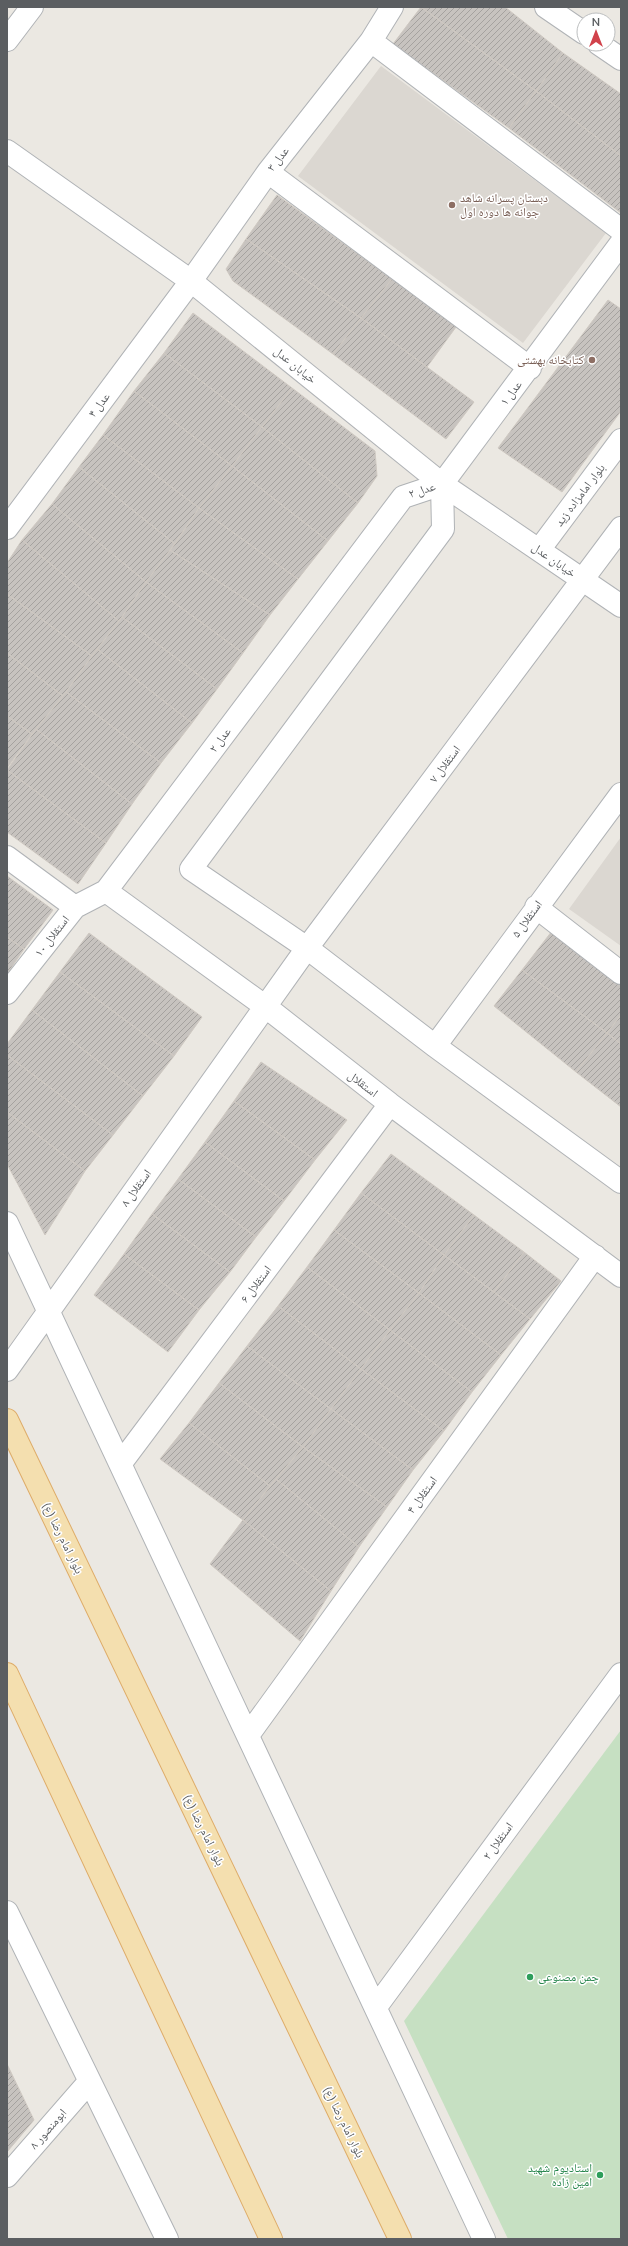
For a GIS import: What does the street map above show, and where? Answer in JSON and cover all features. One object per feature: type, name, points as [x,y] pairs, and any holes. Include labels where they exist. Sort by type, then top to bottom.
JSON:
[{"type":"main road","name":"بلوار امام رضا (ع)","points":[[7,1420],[400,2239]]},
{"type":"main road","points":[[7,1674],[271,2239]]},
{"type":"street","points":[[7,40],[32,7]]},
{"type":"street","name":"عدل ۳","points":[[191,281],[268,172],[371,41],[392,7]]},
{"type":"street","points":[[546,7],[576,28]]},
{"type":"street","points":[[371,41],[621,230]]},
{"type":"street","points":[[611,52],[621,59]]},
{"type":"street","name":"خیابان عدل","points":[[7,151],[191,281],[442,484],[621,606]]},
{"type":"street","points":[[268,172],[530,368]]},
{"type":"street","name":"عدل ۱","points":[[442,484],[621,244]]},
{"type":"street","name":"عدل ۴","points":[[7,528],[191,281]]},
{"type":"street","name":"بلوار امامزاده زید","points":[[540,550],[621,440]]},
{"type":"street","name":"عدل ۲","points":[[106,891],[403,497],[442,484],[443,529],[191,869],[307,948]]},
{"type":"street","points":[[582,580],[621,528]]},
{"type":"street","name":"استقلال ۷","points":[[266,1007],[307,948],[582,580]]},
{"type":"street","name":"استقلال ۵","points":[[435,1046],[536,907],[621,794]]},
{"type":"street","points":[[7,857],[75,907]]},
{"type":"street","name":"استقلال ۱۰","points":[[7,993],[75,907],[106,891]]},
{"type":"street","name":"استقلال","points":[[106,891],[266,1007],[390,1104],[621,1276]]},
{"type":"street","points":[[536,907],[621,973]]},
{"type":"street","points":[[307,948],[435,1046],[621,1182]]},
{"type":"street","name":"استقلال ۸","points":[[7,1370],[266,1007]]},
{"type":"street","name":"استقلال ۶","points":[[121,1463],[390,1104]]},
{"type":"street","points":[[7,1222],[249,1734],[484,2239]]},
{"type":"street","name":"استقلال ۴","points":[[249,1734],[595,1256]]},
{"type":"street","name":"استقلال ۲","points":[[376,2007],[621,1674]]},
{"type":"street","points":[[7,1912],[167,2239]]},
{"type":"street","name":"ابومنصور ۸","points":[[7,2176],[89,2082]]},
{"type":"shaded area","name":"دبستان پسرانه شاهد جوانه ها دوره اول","points":[[381,66],[606,233],[523,343],[298,176]]},
{"type":"shaded area","points":[[621,837],[621,946],[569,909]]},
{"type":"green space","points":[[621,1730],[621,2239],[508,2239],[404,2021]]},
{"type":"building","points":[[421,7],[536,91],[509,128],[393,44]]},
{"type":"building","points":[[421,7],[505,7],[563,53],[536,91]]},
{"type":"building","points":[[563,53],[621,94],[621,156],[536,91]]},
{"type":"building","points":[[536,91],[621,156],[621,213],[509,128]]},
{"type":"building","points":[[277,195],[392,279],[361,318],[246,239]]},
{"type":"building","points":[[246,239],[361,318],[333,354],[233,281],[226,269]]},
{"type":"building","points":[[392,279],[456,327],[427,367],[361,318]]},
{"type":"building","name":"کتابخانه بهشتی","points":[[608,300],[621,309],[621,411],[562,492],[498,448]]},
{"type":"building","points":[[193,313],[292,388],[262,427],[164,353]]},
{"type":"building","points":[[361,318],[474,402],[446,439],[333,354]]},
{"type":"building","points":[[164,353],[262,427],[232,466],[134,391]]},
{"type":"building","points":[[292,388],[375,451],[377,476],[358,503],[262,427]]},
{"type":"building","points":[[134,391],[232,466],[199,508],[103,435]]},
{"type":"building","points":[[262,427],[358,503],[328,541],[232,466]]},
{"type":"building","points":[[103,435],[199,508],[175,544],[79,467]]},
{"type":"building","points":[[232,466],[328,541],[298,579],[199,508]]},
{"type":"building","points":[[79,467],[175,544],[146,582],[52,504]]},
{"type":"building","points":[[52,504],[146,582],[119,621],[22,540]]},
{"type":"building","points":[[199,508],[298,579],[270,615],[170,550]]},
{"type":"building","points":[[22,540],[119,621],[92,656],[7,594],[7,563]]},
{"type":"building","points":[[170,550],[270,615],[243,653],[146,582]]},
{"type":"building","points":[[146,582],[243,653],[217,689],[122,617]]},
{"type":"building","points":[[7,594],[92,656],[63,696],[7,653]]},
{"type":"building","points":[[122,617],[217,689],[192,723],[97,649]]},
{"type":"building","points":[[97,649],[192,723],[161,763],[66,692]]},
{"type":"building","points":[[7,653],[63,696],[32,734],[7,716]]},
{"type":"building","points":[[66,692],[161,763],[132,804],[36,729]]},
{"type":"building","points":[[7,716],[32,734],[7,768]]},
{"type":"building","points":[[36,729],[132,804],[106,843],[7,770]]},
{"type":"building","points":[[7,770],[106,843],[78,884],[7,832]]},
{"type":"building","points":[[7,876],[53,910],[24,949],[7,937]]},
{"type":"building","points":[[552,931],[621,982],[621,1015],[607,1033],[522,970]]},
{"type":"building","points":[[89,933],[202,1017],[174,1056],[60,972]]},
{"type":"building","points":[[7,937],[24,949],[7,974]]},
{"type":"building","points":[[522,970],[607,1033],[576,1072],[494,1006]]},
{"type":"building","points":[[60,972],[174,1056],[143,1096],[32,1010]]},
{"type":"building","points":[[32,1010],[143,1096],[113,1135],[7,1055],[7,1044]]},
{"type":"building","points":[[621,1015],[621,1044],[607,1033]]},
{"type":"building","points":[[607,1033],[621,1044],[621,1107],[576,1072]]},
{"type":"building","points":[[7,1055],[113,1135],[85,1171],[7,1112]]},
{"type":"building","points":[[261,1062],[347,1120],[315,1160],[234,1101]]},
{"type":"building","points":[[234,1101],[315,1160],[284,1201],[205,1142]]},
{"type":"building","points":[[7,1112],[85,1171],[45,1235],[7,1164]]},
{"type":"building","points":[[205,1142],[284,1201],[256,1237],[178,1179]]},
{"type":"building","points":[[391,1154],[474,1215],[444,1255],[361,1193]]},
{"type":"building","points":[[178,1179],[256,1237],[230,1272],[152,1214]]},
{"type":"building","points":[[361,1193],[444,1255],[419,1293],[334,1230]]},
{"type":"building","points":[[152,1214],[230,1272],[199,1310],[124,1254]]},
{"type":"building","points":[[474,1215],[524,1252],[494,1292],[444,1255]]},
{"type":"building","points":[[334,1230],[419,1293],[390,1330],[307,1267]]},
{"type":"building","points":[[524,1252],[561,1281],[530,1319],[494,1292]]},
{"type":"building","points":[[124,1254],[199,1310],[168,1352],[94,1295]]},
{"type":"building","points":[[444,1255],[530,1319],[501,1355],[419,1293]]},
{"type":"building","points":[[307,1267],[390,1330],[361,1369],[278,1306]]},
{"type":"building","points":[[419,1293],[501,1355],[472,1392],[390,1330]]},
{"type":"building","points":[[278,1306],[361,1369],[331,1409],[247,1346]]},
{"type":"building","points":[[390,1330],[472,1392],[444,1431],[361,1369]]},
{"type":"building","points":[[247,1346],[331,1409],[303,1447],[219,1383]]},
{"type":"building","points":[[361,1369],[444,1431],[413,1470],[331,1409]]},
{"type":"building","points":[[219,1383],[303,1447],[270,1486],[189,1423]]},
{"type":"building","points":[[331,1409],[413,1470],[387,1507],[303,1447]]},
{"type":"building","points":[[189,1423],[270,1486],[243,1520],[160,1459]]},
{"type":"building","points":[[303,1447],[387,1507],[359,1547],[276,1479]]},
{"type":"building","points":[[276,1479],[359,1547],[331,1591],[243,1520]]},
{"type":"building","points":[[243,1520],[331,1591],[300,1641],[210,1564]]},
{"type":"building","points":[[7,2064],[34,2120],[7,2152]]},
{"type":"place","name":"دبستان پسرانه شاهد جوانه ها دوره اول","points":[[452,205]]},
{"type":"place","name":"کتابخانه بهشتی","points":[[592,360]]},
{"type":"place","name":"چمن مصنوعی","points":[[530,1977]]},
{"type":"place","name":"استادیوم شهید امین زاده","points":[[600,2175]]}]
